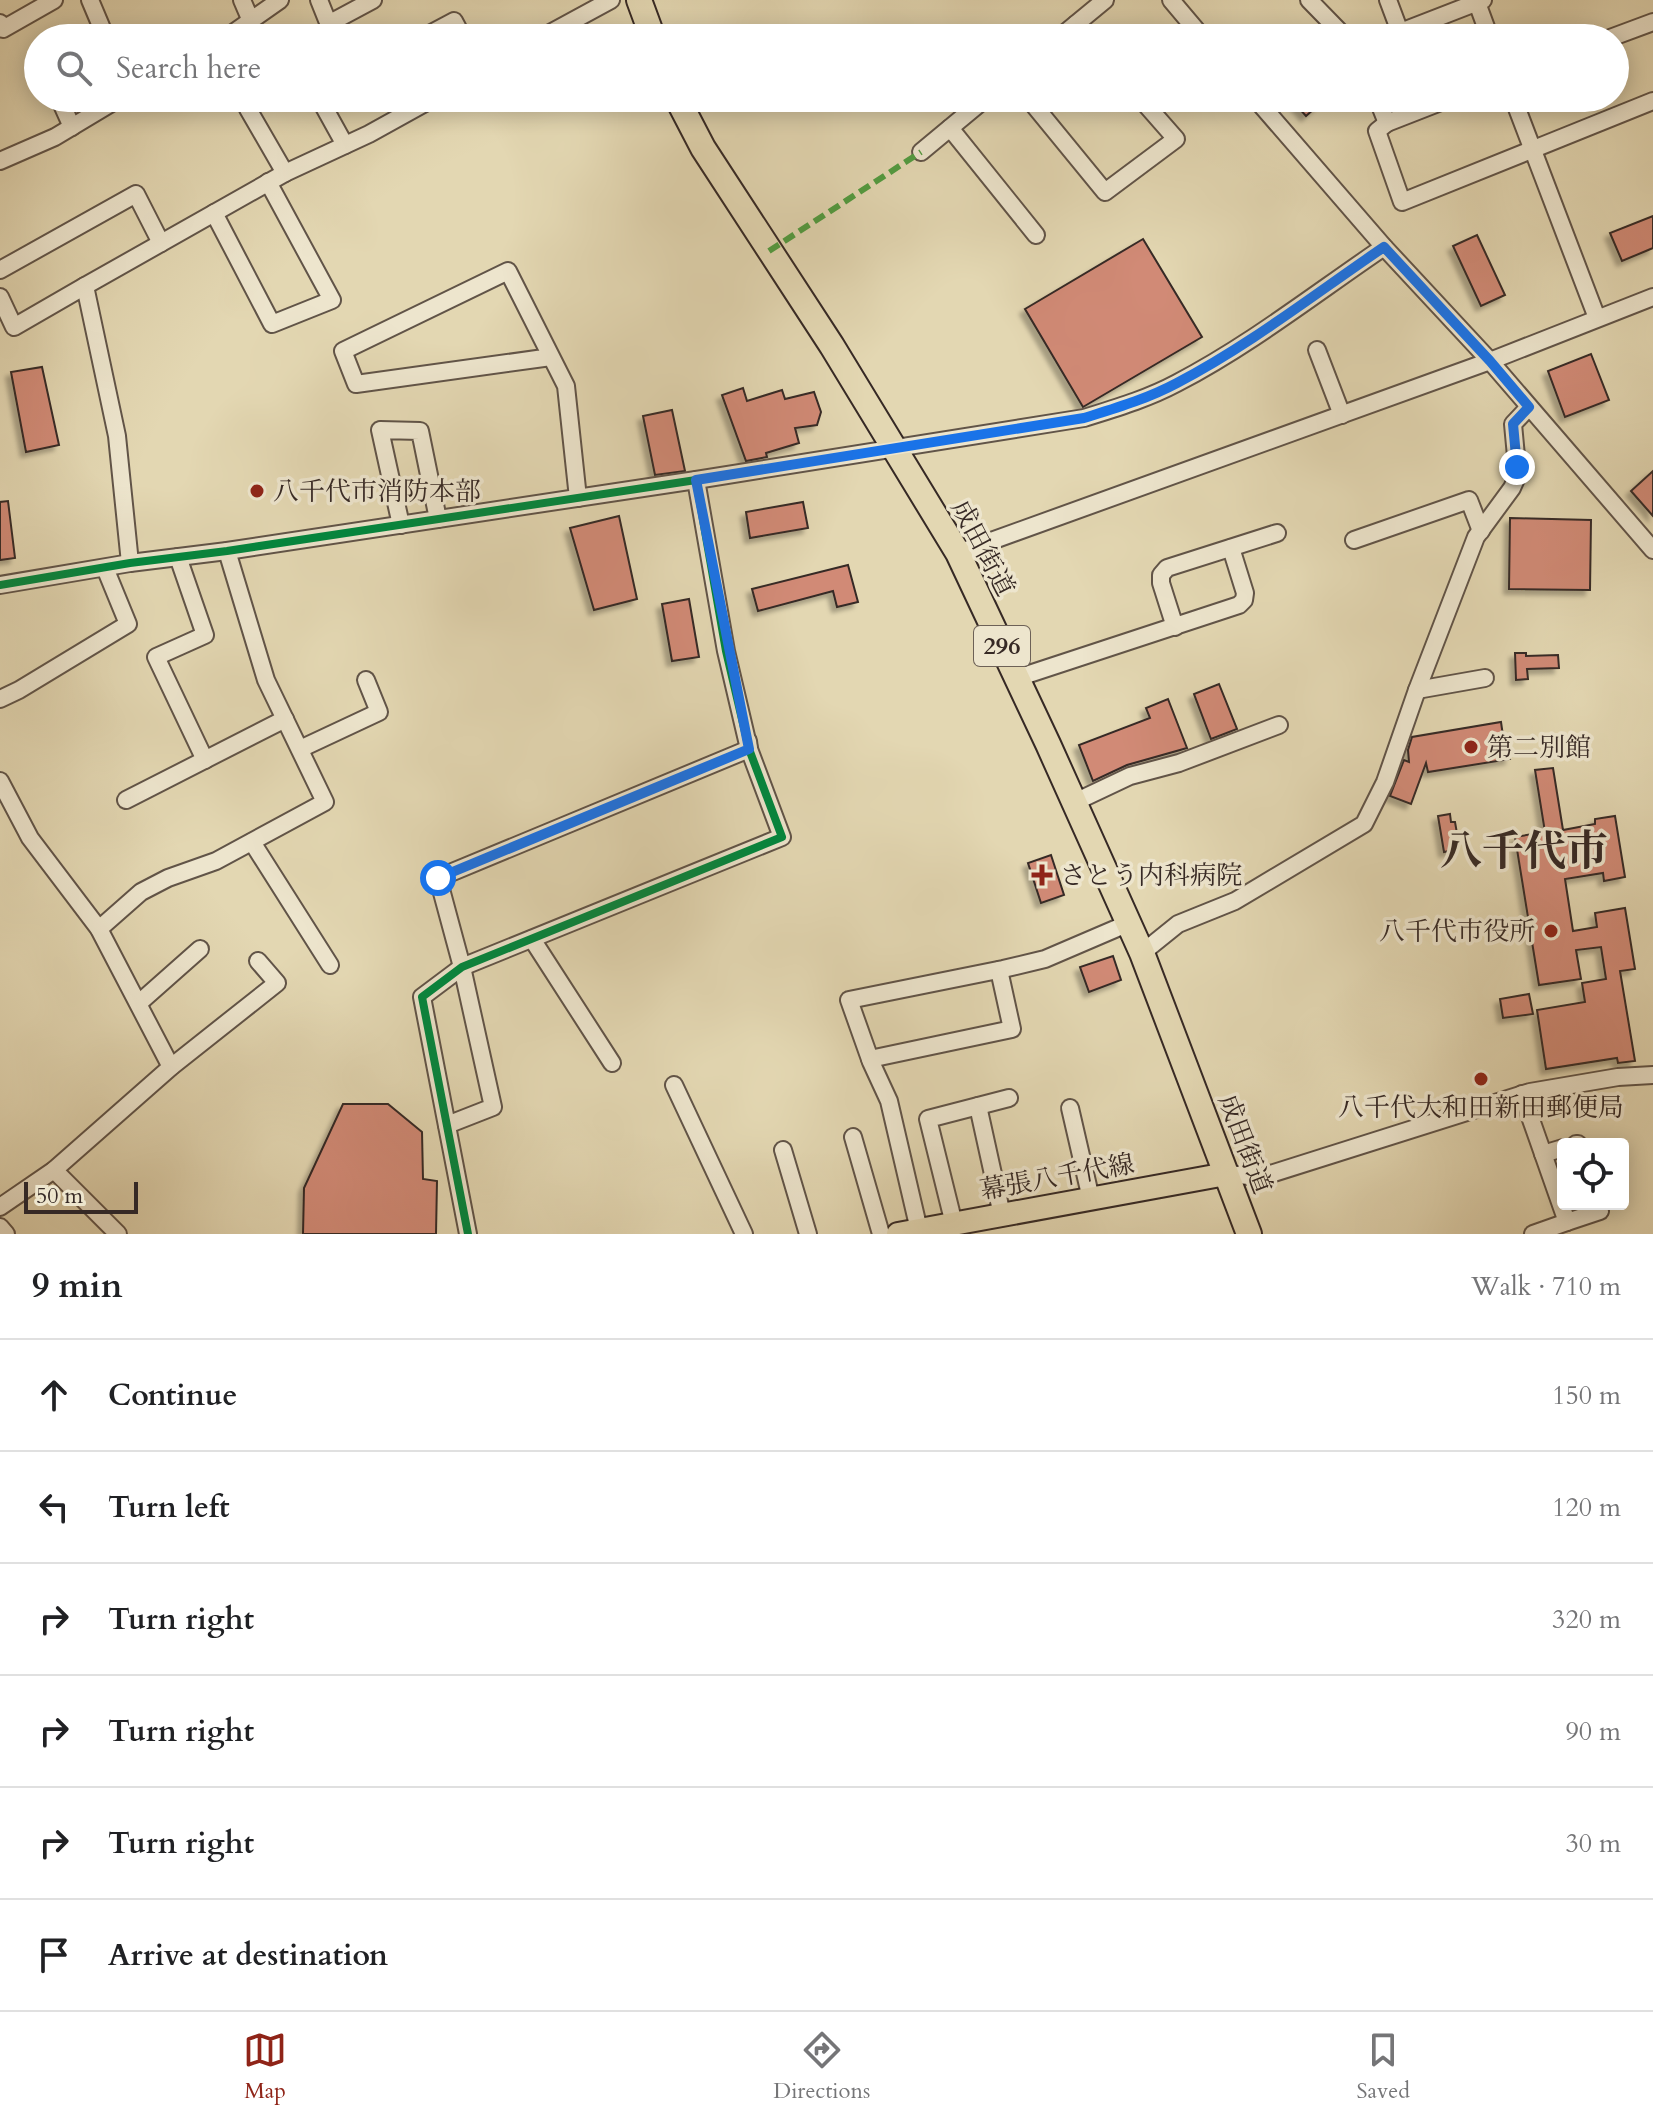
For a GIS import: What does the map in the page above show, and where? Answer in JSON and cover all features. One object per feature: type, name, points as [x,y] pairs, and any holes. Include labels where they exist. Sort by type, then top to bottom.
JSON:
[{"type":"highway","points":[[639,0],[648,24]]},
{"type":"highway","name":"成田街道","points":[[685,112],[716,169],[832,346],[958,553],[1142,953],[1249,1234]]},
{"type":"main road","name":"幕張八千代線","points":[[909,1232],[1226,1174]]},
{"type":"street","points":[[0,23],[3,29],[54,0]]},
{"type":"street","points":[[90,0],[100,24]]},
{"type":"street","points":[[242,0],[251,21]]},
{"type":"street","points":[[247,24],[280,0]]},
{"type":"street","points":[[319,0],[330,23],[373,0]]},
{"type":"street","points":[[567,24],[611,0]]},
{"type":"street","points":[[1076,24],[1105,0]]},
{"type":"street","points":[[1171,0],[1191,24]]},
{"type":"street","points":[[1309,0],[1332,24]]},
{"type":"street","points":[[1388,0],[1391,24]]},
{"type":"street","points":[[1420,24],[1478,1],[1485,24]]},
{"type":"street","points":[[1629,31],[1653,22]]},
{"type":"street","points":[[1629,111],[1653,101]]},
{"type":"street","points":[[65,112],[72,127]]},
{"type":"street","points":[[0,161],[55,137],[97,112]]},
{"type":"street","points":[[250,112],[285,173]]},
{"type":"street","points":[[327,112],[345,145]]},
{"type":"street","points":[[0,297],[14,327],[268,182],[409,112]]},
{"type":"street","points":[[921,152],[969,112]]},
{"type":"street","points":[[1039,112],[1105,192],[1176,139],[1152,112]]},
{"type":"street","points":[[1267,112],[1384,247],[1490,361],[1653,550]]},
{"type":"street","points":[[1383,112],[1387,123]]},
{"type":"street","points":[[1415,112],[1387,123],[1377,131],[1402,202],[1626,112]]},
{"type":"street","points":[[1518,112],[1597,318]]},
{"type":"street","points":[[950,128],[1036,235]]},
{"type":"street","points":[[214,213],[272,324],[332,300],[268,182]]},
{"type":"street","points":[[0,270],[136,194],[161,243]]},
{"type":"street","points":[[0,585],[1084,418],[1139,401],[1176,384],[1225,355],[1384,247]]},
{"type":"street","points":[[551,357],[356,384],[343,351],[508,271],[566,386],[578,498]]},
{"type":"street","points":[[85,286],[117,436],[130,563]]},
{"type":"street","points":[[958,553],[1490,361],[1653,297]]},
{"type":"street","points":[[1317,350],[1342,415]]},
{"type":"street","points":[[1142,953],[1178,924],[1235,901],[1364,824],[1385,782],[1476,537],[1516,479],[1513,424],[1529,407]]},
{"type":"street","points":[[401,525],[380,430],[420,431],[438,519]]},
{"type":"street","points":[[468,1234],[422,997],[462,967],[782,837],[749,749],[726,651],[696,480]]},
{"type":"street","points":[[1354,540],[1469,500],[1481,531]]},
{"type":"street","points":[[1175,627],[1161,583],[1161,575],[1167,568],[1277,533]]},
{"type":"street","points":[[1017,678],[1239,605],[1245,593],[1231,548]]},
{"type":"street","points":[[99,929],[141,892],[168,878],[216,861],[325,802],[266,680],[227,551]]},
{"type":"street","points":[[178,557],[205,635],[156,657],[205,760]]},
{"type":"street","points":[[0,699],[128,624],[105,568]]},
{"type":"street","points":[[1417,690],[1485,678]]},
{"type":"street","points":[[300,749],[379,712],[366,680]]},
{"type":"street","points":[[126,800],[285,719]]},
{"type":"street","points":[[1075,802],[1130,776],[1179,763],[1279,725]]},
{"type":"street","points":[[447,1125],[493,1107],[462,967],[438,878],[749,749]]},
{"type":"street","points":[[0,781],[30,838],[99,929],[171,1067]]},
{"type":"street","points":[[252,842],[330,965]]},
{"type":"street","points":[[909,1232],[889,1101],[849,1000],[1045,959],[1129,923]]},
{"type":"street","points":[[532,939],[612,1063]]},
{"type":"street","points":[[139,1003],[200,949]]},
{"type":"street","points":[[0,1207],[54,1170],[171,1067],[277,983],[258,961]]},
{"type":"street","points":[[870,1059],[1012,1029],[999,970]]},
{"type":"street","points":[[1226,1174],[1261,1177],[1522,1094],[1618,1077],[1653,1075]]},
{"type":"street","points":[[674,1085],[744,1234]]},
{"type":"street","points":[[1522,1094],[1567,1222]]},
{"type":"street","points":[[954,1224],[928,1119],[1009,1098]]},
{"type":"street","points":[[978,1106],[1002,1215]]},
{"type":"street","points":[[1070,1108],[1091,1199]]},
{"type":"street","points":[[853,1137],[881,1234]]},
{"type":"street","points":[[783,1150],[808,1234]]},
{"type":"street","points":[[1543,1154],[1557,1150]]},
{"type":"street","points":[[54,1170],[118,1234]]},
{"type":"street","points":[[1533,1234],[1600,1210]]},
{"type":"street","points":[[0,1227],[6,1234]]},
{"type":"building","points":[[1653,216],[1653,248],[1622,261],[1610,233]]},
{"type":"building","points":[[1477,235],[1505,295],[1481,306],[1453,246]]},
{"type":"building","points":[[1143,239],[1202,337],[1083,407],[1025,309]]},
{"type":"building","points":[[1591,354],[1609,400],[1565,417],[1548,371]]},
{"type":"building","points":[[42,367],[59,445],[26,452],[11,372]]},
{"type":"building","points":[[743,388],[747,401],[782,390],[785,399],[814,392],[821,412],[817,425],[795,428],[799,443],[766,453],[767,457],[746,461],[722,395]]},
{"type":"building","points":[[672,410],[685,471],[655,475],[643,416]]},
{"type":"building","points":[[1653,471],[1653,516],[1631,491]]},
{"type":"building","points":[[8,501],[15,558],[0,560],[0,502]]},
{"type":"building","points":[[803,502],[808,528],[750,538],[746,512]]},
{"type":"building","points":[[619,516],[637,599],[594,610],[570,528]]},
{"type":"building","points":[[1510,518],[1591,520],[1590,590],[1509,589]]},
{"type":"building","points":[[848,565],[858,602],[837,607],[833,591],[758,611],[752,589]]},
{"type":"building","points":[[689,599],[699,657],[672,661],[662,604]]},
{"type":"building","points":[[1515,653],[1526,653],[1526,656],[1558,655],[1559,668],[1527,669],[1528,679],[1516,680]]},
{"type":"building","points":[[1219,684],[1237,729],[1211,739],[1194,694]]},
{"type":"building","points":[[1168,699],[1187,748],[1127,765],[1093,781],[1079,745],[1150,718],[1146,708]]},
{"type":"building","points":[[1501,722],[1510,759],[1428,772],[1426,763],[1411,804],[1390,796],[1404,760],[1409,762],[1408,750],[1412,737]]},
{"type":"building","points":[[1553,768],[1563,830],[1595,824],[1595,819],[1615,816],[1625,877],[1604,881],[1603,873],[1565,879],[1573,931],[1597,927],[1595,913],[1625,908],[1635,969],[1620,971],[1635,1061],[1618,1063],[1617,1058],[1546,1069],[1537,1010],[1585,1002],[1582,983],[1606,979],[1601,947],[1576,950],[1581,979],[1539,985],[1515,837],[1545,832],[1535,770]]},
{"type":"building","points":[[1450,814],[1458,839],[1454,839],[1455,850],[1444,852],[1438,816]]},
{"type":"building","points":[[1051,855],[1064,895],[1041,903],[1028,863]]},
{"type":"building","points":[[1113,956],[1121,980],[1089,992],[1080,967]]},
{"type":"building","points":[[1529,994],[1533,1014],[1503,1018],[1500,999]]},
{"type":"building","points":[[343,1104],[388,1104],[422,1132],[423,1179],[437,1181],[436,1234],[303,1234],[304,1188]]},
{"type":"marked path","points":[[769,251],[921,152]]},
{"type":"cycle path","points":[[0,585],[1084,418],[1154,394],[1204,368],[1384,247]]},
{"type":"cycle path","points":[[468,1234],[422,997],[462,967],[782,837],[749,749],[726,651],[696,480]]},
{"type":"place","name":"八千代市消防本部","points":[[257,491]]},
{"type":"place","name":"第二別館","points":[[1471,747]]},
{"type":"place","name":"さとう内科病院","points":[[1042,875]]},
{"type":"place","name":"八千代市役所","points":[[1551,931]]},
{"type":"place","name":"八千代大和田新田郵便局","points":[[1481,1079]]},
{"type":"district","name":"八千代市","points":[[1524,851]]},
{"type":"route","points":[[438,878],[749,749],[696,480],[1084,418],[1139,401],[1176,384],[1225,355],[1384,247],[1529,407],[1513,424],[1517,467]]}]
